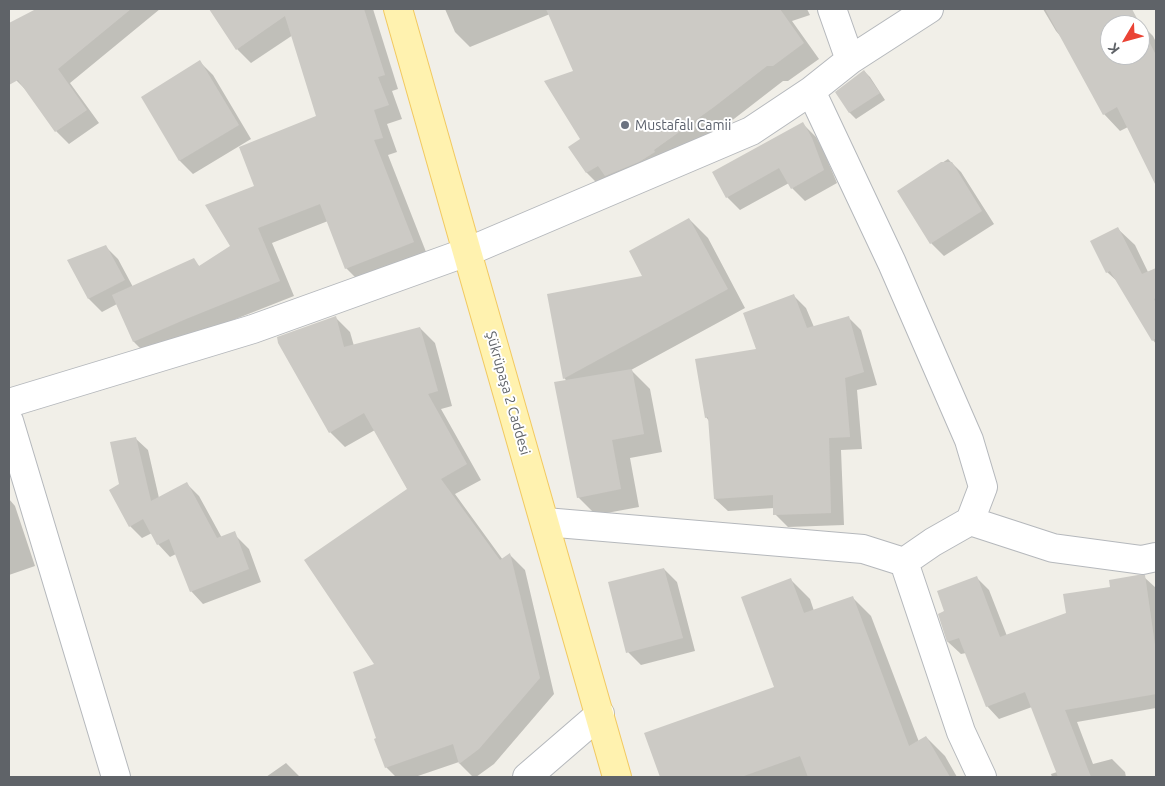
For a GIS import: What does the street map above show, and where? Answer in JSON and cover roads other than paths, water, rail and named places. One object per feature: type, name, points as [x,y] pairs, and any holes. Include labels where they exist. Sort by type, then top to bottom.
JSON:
[{"type":"main road","name":"Şükrüpaşa 2 Caddesi","points":[[398,9],[617,777]]},
{"type":"street","points":[[832,9],[850,60]]},
{"type":"street","points":[[9,403],[253,329],[467,252],[751,131],[811,91],[850,60],[928,9]]},
{"type":"street","points":[[811,91],[892,263],[968,440],[983,488],[970,522],[932,542],[904,562]]},
{"type":"street","points":[[9,421],[116,777]]},
{"type":"street","points":[[545,522],[863,549],[904,562]]},
{"type":"street","points":[[970,522],[1053,548],[1142,560],[1156,557]]},
{"type":"street","points":[[904,562],[961,732],[982,777]]},
{"type":"street","points":[[527,777],[600,714]]},
{"type":"place","name":"Mustafalı Camii","points":[[625,125]]}]
